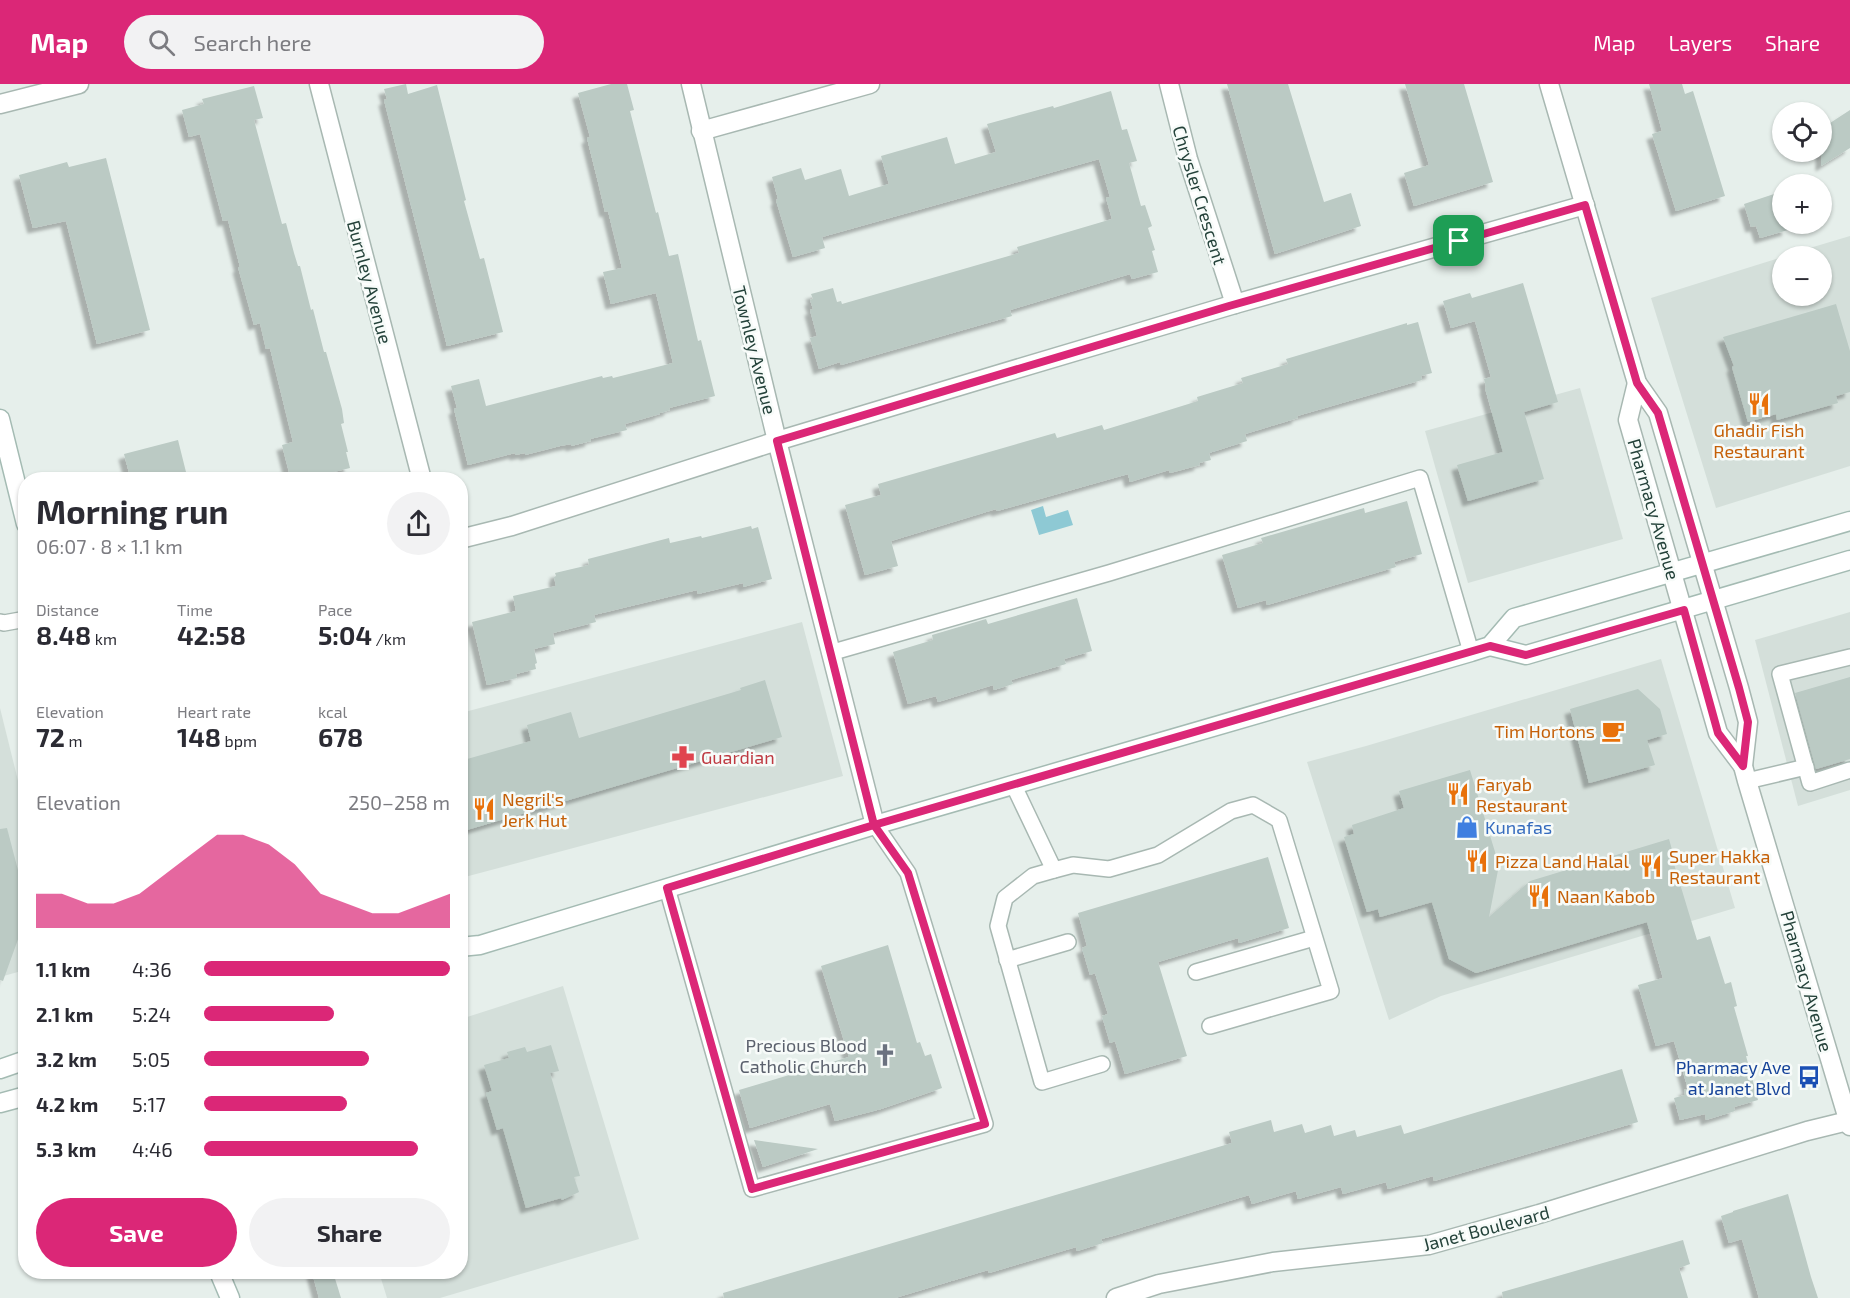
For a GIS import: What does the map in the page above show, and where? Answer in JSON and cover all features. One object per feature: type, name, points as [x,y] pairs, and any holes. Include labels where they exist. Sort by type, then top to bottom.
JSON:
[{"type":"street","points":[[0,104],[79,84]]},
{"type":"street","name":"Burnley Avenue","points":[[319,84],[421,472]]},
{"type":"street","name":"Townley Avenue","points":[[691,84],[777,441],[874,825]]},
{"type":"street","points":[[701,131],[870,84]]},
{"type":"street","name":"Chrysler Crescent","points":[[1169,84],[1188,159],[1235,304]]},
{"type":"street","name":"Pharmacy Avenue","points":[[1549,84],[1637,383],[1658,413],[1714,599],[1748,722],[1745,774]]},
{"type":"street","points":[[468,537],[512,526],[777,441],[1235,304],[1585,205]]},
{"type":"street","name":"Pharmacy Avenue","points":[[1637,383],[1628,420],[1718,733],[1745,774],[1849,1124]]},
{"type":"street","points":[[0,419],[18,492]]},
{"type":"street","points":[[1490,646],[1514,618],[1850,521]]},
{"type":"street","points":[[468,946],[480,945],[1012,784],[1490,646],[1526,655],[1850,560]]},
{"type":"street","points":[[468,952],[480,945]]},
{"type":"street","points":[[0,1069],[18,1063]]},
{"type":"street","points":[[0,1103],[18,1098]]},
{"type":"street","name":"Janet Boulevard","points":[[1116,1298],[1159,1284],[1273,1262],[1429,1245],[1539,1214],[1807,1131],[1849,1124]]},
{"type":"lane","points":[[830,653],[1109,573],[1420,478],[1471,652]]},
{"type":"lane","points":[[1,626],[18,621]]},
{"type":"lane","points":[[1850,657],[1780,675],[1810,783],[1850,770]]},
{"type":"lane","points":[[1745,774],[1806,767]]},
{"type":"lane","points":[[1012,784],[1054,870]]},
{"type":"lane","points":[[1102,1064],[1042,1082],[998,927],[1005,898],[1033,876],[1054,870],[1073,865],[1109,869],[1158,855],[1231,811],[1253,805],[1279,820],[1330,991],[1210,1026]]},
{"type":"lane","points":[[667,888],[752,1189],[985,1124],[908,873],[874,825]]},
{"type":"lane","points":[[1196,972],[1314,938]]},
{"type":"lane","points":[[1007,960],[1068,942]]},
{"type":"shaded area","points":[[1850,236],[1850,466],[1716,508],[1651,298],[1772,260],[1772,306],[1832,306],[1832,246],[1816,246]]},
{"type":"shaded area","points":[[1580,388],[1623,539],[1468,583],[1425,431]]},
{"type":"shaded area","points":[[1850,612],[1850,790],[1798,806],[1755,640]]},
{"type":"shaded area","points":[[802,622],[843,776],[468,876],[468,711]]},
{"type":"shaded area","points":[[1661,659],[1735,908],[1441,996],[1389,1020],[1307,762]]},
{"type":"shaded area","points":[[0,708],[18,781],[18,972],[0,977]]},
{"type":"shaded area","points":[[563,986],[639,1239],[440,1298],[387,1298],[381,1279],[468,1279],[468,1017]]},
{"type":"water","points":[[1043,506],[1046,517],[1068,510],[1073,525],[1039,535],[1031,510]]},
{"type":"building","points":[[406,84],[408,94],[437,85],[466,200],[464,201],[480,259],[484,258],[503,332],[447,346],[384,100],[387,99],[384,89]]},
{"type":"building","points":[[611,84],[627,84],[634,110],[630,111],[656,213],[658,212],[669,256],[678,254],[698,341],[701,340],[715,396],[669,408],[670,410],[660,414],[625,424],[627,430],[590,439],[591,441],[525,455],[525,453],[515,455],[515,453],[468,465],[454,409],[457,408],[451,386],[479,379],[486,406],[602,376],[613,378],[673,363],[656,293],[611,304],[603,272],[622,268],[608,211],[605,212],[587,138],[590,137],[578,93]]},
{"type":"building","points":[[1227,84],[1288,84],[1324,202],[1351,193],[1361,226],[1275,254]]},
{"type":"building","points":[[1405,84],[1464,84],[1493,182],[1414,206],[1404,173],[1429,165]]},
{"type":"building","points":[[1649,84],[1682,84],[1685,94],[1693,91],[1725,196],[1676,211],[1652,134],[1662,131]]},
{"type":"building","points":[[254,86],[263,118],[254,120],[282,224],[286,223],[298,266],[300,266],[311,310],[313,309],[342,409],[344,423],[341,424],[350,468],[333,472],[289,472],[282,445],[293,442],[270,348],[266,349],[260,323],[254,325],[228,220],[223,221],[200,134],[189,137],[182,110],[204,104],[202,99]]},
{"type":"building","points":[[1111,91],[1122,130],[1127,129],[1137,161],[1129,163],[1141,206],[1145,205],[1152,226],[1148,228],[1155,250],[1152,251],[1158,272],[1132,279],[1130,274],[1010,310],[1012,316],[841,365],[840,362],[819,369],[810,338],[817,336],[810,310],[813,309],[811,294],[833,288],[837,302],[841,301],[842,304],[1019,253],[1017,247],[1112,219],[1106,198],[1110,197],[1099,159],[822,237],[825,248],[793,257],[776,200],[778,199],[772,177],[801,168],[805,180],[841,169],[849,196],[889,184],[881,156],[947,137],[955,164],[996,152],[987,124]]},
{"type":"building","points":[[1850,110],[1850,148],[1832,159],[1832,122]]},
{"type":"building","points":[[106,158],[150,330],[97,344],[66,221],[33,228],[19,175],[67,162],[69,167]]},
{"type":"building","points":[[1772,195],[1772,234],[1774,234],[1760,238],[1756,226],[1751,227],[1744,204]]},
{"type":"building","points":[[1523,283],[1558,402],[1524,412],[1544,479],[1468,501],[1457,465],[1503,452],[1485,388],[1484,379],[1491,377],[1475,321],[1451,328],[1443,301],[1470,293],[1472,298]]},
{"type":"building","points":[[1836,304],[1850,351],[1850,392],[1836,396],[1838,403],[1777,420],[1776,414],[1748,422],[1732,367],[1734,366],[1723,337]]},
{"type":"building","points":[[1418,322],[1432,373],[1421,376],[1422,380],[1297,416],[1298,418],[1245,434],[1247,441],[1209,453],[1211,460],[1199,463],[1200,465],[1170,473],[1169,470],[1130,482],[1128,474],[997,511],[996,509],[891,541],[898,566],[865,575],[845,505],[881,495],[878,484],[1055,433],[1057,438],[1102,425],[1104,430],[1198,401],[1197,397],[1243,383],[1241,378],[1288,364],[1286,359],[1407,323],[1407,325]]},
{"type":"building","points":[[178,440],[186,472],[129,472],[124,454]]},
{"type":"building","points":[[1407,501],[1422,554],[1394,562],[1396,567],[1267,605],[1266,600],[1238,608],[1222,555],[1263,543],[1261,538],[1364,508],[1365,513]]},
{"type":"building","points":[[751,526],[752,529],[758,527],[772,579],[743,587],[743,583],[698,594],[697,590],[594,615],[596,622],[553,633],[555,644],[534,649],[536,669],[516,674],[517,678],[487,685],[472,622],[516,611],[513,596],[556,586],[555,573],[589,565],[588,559],[669,538],[670,543]]},
{"type":"building","points":[[1077,598],[1092,651],[1064,659],[1066,664],[1011,680],[1013,684],[994,690],[993,685],[938,702],[936,696],[908,704],[893,652],[933,640],[932,635],[986,619],[988,624]]},
{"type":"building","points":[[1850,677],[1850,759],[1816,769],[1795,693]]},
{"type":"building","points":[[765,680],[782,737],[468,830],[468,759],[531,741],[527,725],[571,712],[579,738],[741,690],[740,688]]},
{"type":"building","points":[[1638,689],[1660,709],[1667,734],[1647,740],[1655,765],[1589,783],[1570,709]]},
{"type":"building","points":[[1470,770],[1499,865],[1489,917],[1530,881],[1669,839],[1676,864],[1674,864],[1697,940],[1710,936],[1725,984],[1731,982],[1737,1006],[1734,1007],[1758,1100],[1734,1107],[1735,1111],[1706,1120],[1705,1114],[1680,1120],[1674,1098],[1685,1095],[1684,1090],[1688,1089],[1674,1041],[1656,1046],[1638,985],[1663,978],[1647,922],[1476,973],[1449,959],[1432,902],[1380,917],[1378,909],[1367,912],[1344,837],[1354,834],[1352,825],[1404,808],[1399,791]]},
{"type":"building","points":[[7,828],[18,870],[18,939],[3,981],[0,980],[0,829]]},
{"type":"building","points":[[1268,857],[1289,928],[1239,943],[1238,938],[1158,962],[1187,1056],[1125,1074],[1115,1041],[1110,1043],[1102,1016],[1108,1014],[1095,973],[1090,975],[1082,948],[1087,946],[1078,913]]},
{"type":"building","name":"Precious Blood Catholic Church","points":[[888,945],[917,1043],[920,1042],[925,1056],[931,1054],[942,1088],[881,1109],[835,1121],[830,1104],[750,1128],[739,1090],[849,1057],[821,966]]},
{"type":"building","points":[[551,1045],[559,1071],[550,1073],[580,1176],[574,1177],[579,1192],[562,1200],[561,1198],[526,1208],[503,1128],[497,1130],[486,1093],[492,1091],[484,1065],[509,1058],[507,1052],[525,1047],[527,1052]]},
{"type":"building","points":[[1622,1069],[1638,1122],[1434,1181],[1433,1176],[1388,1189],[1386,1182],[1343,1194],[1341,1187],[1298,1199],[1296,1191],[1252,1204],[1249,1195],[1101,1239],[1103,1243],[1077,1251],[1076,1247],[895,1298],[724,1298],[723,1293],[1232,1143],[1229,1132],[1271,1120],[1274,1132],[1302,1124],[1305,1133],[1331,1125],[1334,1136],[1355,1130],[1357,1137],[1401,1125],[1404,1134]]},
{"type":"building","points":[[754,1140],[818,1149],[763,1167]]},
{"type":"building","points":[[1788,1194],[1818,1298],[1759,1298],[1742,1239],[1729,1243],[1721,1216]]},
{"type":"building","points":[[1683,1240],[1690,1264],[1679,1268],[1688,1298],[1503,1298],[1502,1292]]},
{"type":"building","points":[[314,1279],[335,1279],[341,1298],[319,1298]]},
{"type":"place","name":"Ghadir Fish Restaurant","points":[[1759,404]]},
{"type":"place","name":"Tim Hortons","points":[[1613,731]]},
{"type":"place","name":"Guardian","points":[[683,757]]},
{"type":"place","name":"Faryab Restaurant","points":[[1458,794]]},
{"type":"place","name":"Negril's Jerk Hut","points":[[484,809]]},
{"type":"place","name":"Kunafas","points":[[1467,827]]},
{"type":"place","name":"Pizza Land Halal","points":[[1477,861]]},
{"type":"place","name":"Super Hakka Restaurant","points":[[1651,866]]},
{"type":"place","name":"Naan Kabob","points":[[1539,896]]},
{"type":"place","name":"Precious Blood Catholic Church","points":[[885,1055]]},
{"type":"place","name":"Pharmacy Ave at Janet Blvd","points":[[1809,1077]]},
{"type":"route","points":[[1459,241],[1229,306],[777,441],[874,825],[667,888],[752,1189],[985,1124],[908,873],[874,825],[1490,646],[1526,655],[1684,610],[1718,733],[1743,766],[1748,722],[1739,688],[1658,413],[1637,383],[1585,205],[1459,241]]}]
